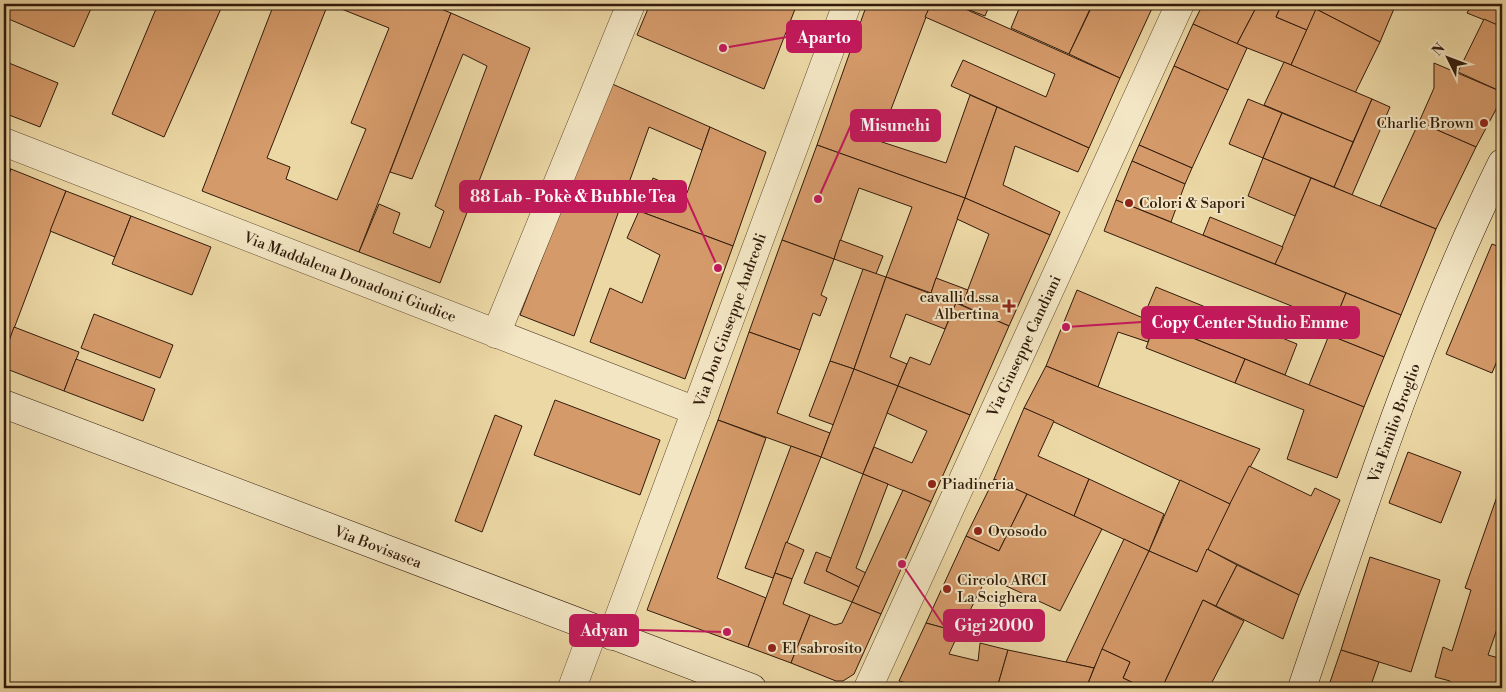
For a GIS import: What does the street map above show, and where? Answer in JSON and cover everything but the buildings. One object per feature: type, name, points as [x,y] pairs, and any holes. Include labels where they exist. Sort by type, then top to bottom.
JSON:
[{"type":"street","points":[[496,334],[631,4]]},
{"type":"street","name":"Via Don Giuseppe Andreoli","points":[[572,688],[603,633],[696,411],[847,4]]},
{"type":"street","name":"Via Giuseppe Candiani","points":[[868,688],[1180,4]]},
{"type":"street","name":"Via Maddalena Donadoni Giudice","points":[[4,142],[696,411]]},
{"type":"street","name":"Via Emilio Broglio","points":[[1302,688],[1399,403],[1476,216],[1502,163]]},
{"type":"street","name":"Via Bovisasca","points":[[4,404],[752,688]]},
{"type":"place","name":"Aparto","points":[[723,48]]},
{"type":"place","name":"Charlie Brown","points":[[1484,123]]},
{"type":"place","name":"Misunchi","points":[[818,199]]},
{"type":"place","name":"Colori & Sapori","points":[[1129,203]]},
{"type":"place","name":"88 Lab - Pokè & Bubble Tea","points":[[718,268]]},
{"type":"place","name":"cavalli d.ssa Albertina","points":[[1009,306]]},
{"type":"place","name":"Copy Center Studio Emme","points":[[1066,327]]},
{"type":"place","name":"Piadineria","points":[[932,484]]},
{"type":"place","name":"Ovosodo","points":[[978,531]]},
{"type":"place","name":"Gigi 2000","points":[[902,564]]},
{"type":"place","name":"Circolo ARCI La Scighera","points":[[947,589]]},
{"type":"place","name":"Adyan","points":[[727,632]]},
{"type":"place","name":"El sabrosito","points":[[772,648]]}]
